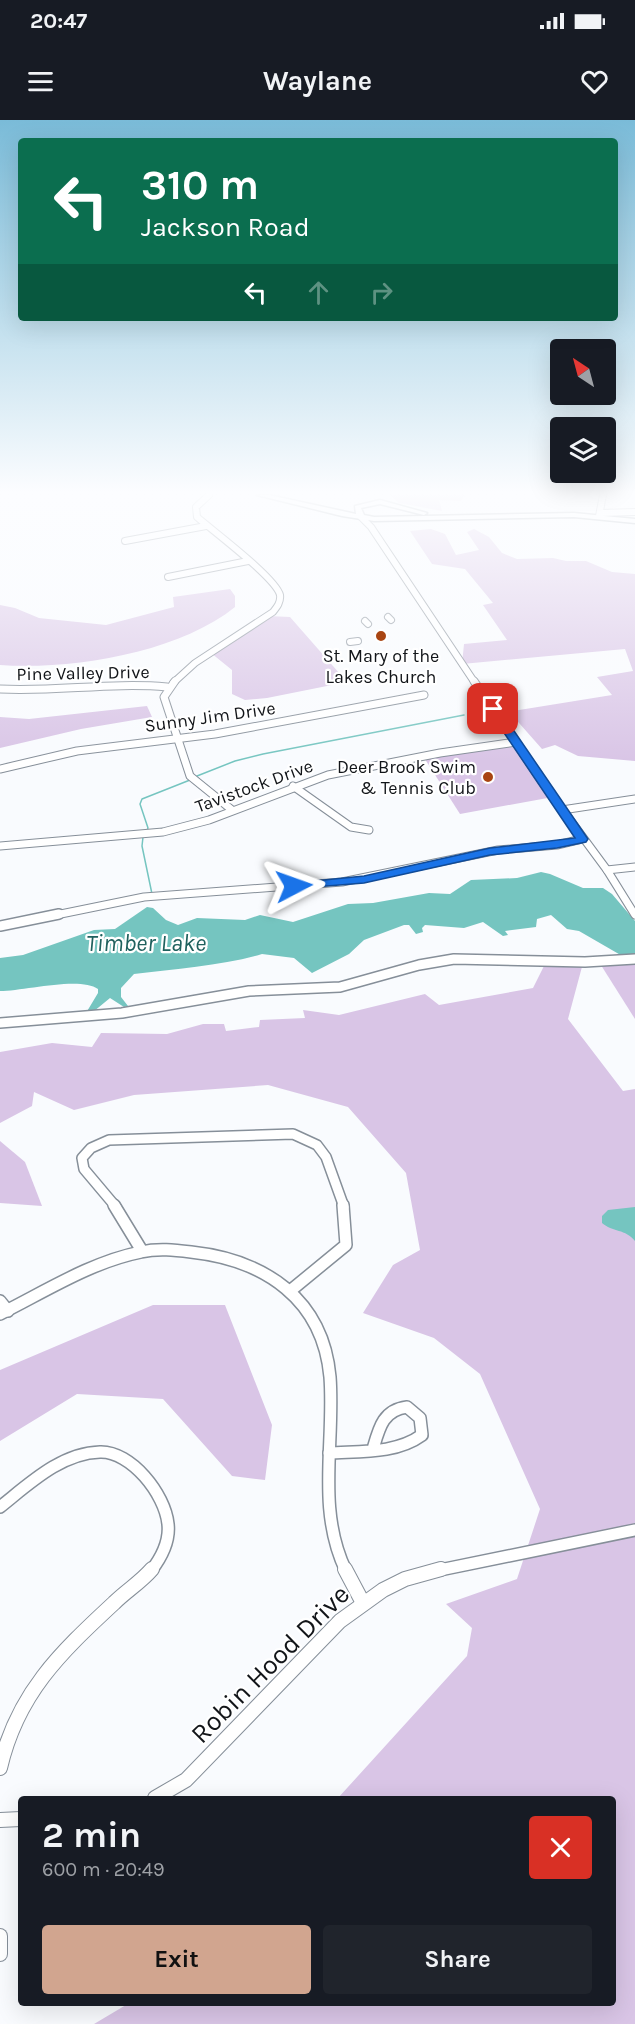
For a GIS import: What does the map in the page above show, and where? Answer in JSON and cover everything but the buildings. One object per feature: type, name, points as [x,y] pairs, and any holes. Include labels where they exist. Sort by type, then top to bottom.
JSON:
[{"type":"street","points":[[232,810],[190,776],[164,701],[167,687],[181,674],[276,608],[280,591],[272,584]]},
{"type":"street","points":[[410,584],[562,810],[607,870],[635,915]]},
{"type":"street","points":[[350,642],[358,640]]},
{"type":"street","name":"Pine Valley Drive","points":[[0,689],[39,692],[126,685],[167,687]]},
{"type":"street","name":"Sunny Jim Drive","points":[[0,769],[86,749],[245,729],[424,695]]},
{"type":"street","name":"Tavistock Drive","points":[[0,846],[152,834],[192,825],[292,786],[328,775],[431,754],[516,742]]},
{"type":"street","points":[[292,786],[351,826],[369,830]]},
{"type":"street","points":[[562,810],[635,799]]},
{"type":"street","points":[[0,926],[144,897],[342,882],[490,852],[557,845],[582,839]]},
{"type":"street","points":[[607,870],[635,867]]},
{"type":"street","points":[[0,1023],[122,1013],[249,991],[340,987],[419,965],[454,959],[585,962],[635,959]]},
{"type":"street","points":[[142,1251],[119,1211],[84,1169],[82,1158],[91,1148],[109,1140],[260,1133],[293,1134],[317,1145],[326,1157],[344,1208],[346,1245],[290,1290]]},
{"type":"street","points":[[0,1301],[4,1312],[97,1266],[142,1251],[188,1251],[229,1258],[259,1269],[290,1290],[310,1313],[323,1339],[329,1374],[332,1533],[350,1580],[363,1603]]},
{"type":"street","points":[[329,1453],[373,1449],[395,1447],[417,1441],[422,1435],[424,1425],[420,1417],[407,1407],[390,1410],[384,1416],[373,1449]]},
{"type":"street","points":[[0,1507],[66,1460],[103,1452],[125,1457],[141,1470],[148,1478],[169,1527],[165,1547],[149,1573],[64,1648],[33,1684],[12,1727],[0,1768]]},
{"type":"street","name":"Robin Hood Drive","points":[[158,1796],[186,1780],[206,1762],[327,1634],[363,1603],[405,1579],[432,1570],[635,1530]]},
{"type":"street","points":[[0,1820],[18,1819]]},
{"type":"street","points":[[0,1936],[0,1954]]},
{"type":"shaded area","points":[[477,584],[635,584],[635,761],[578,756],[555,745],[542,749],[512,715],[513,711],[612,695],[597,677],[633,671],[625,649],[462,664],[464,644],[507,640],[483,605],[493,603]]},
{"type":"shaded area","points":[[230,589],[235,596],[235,607],[211,623],[155,647],[91,661],[59,665],[0,665],[0,605],[15,608],[39,618],[106,625],[174,607],[173,597]]},
{"type":"shaded area","points":[[268,616],[290,617],[347,682],[267,698],[245,700],[232,694],[232,670],[211,653]]},
{"type":"shaded area","points":[[147,706],[152,717],[81,729],[0,748],[0,717],[29,719]]},
{"type":"shaded area","name":"Deer Brook Swim & Tennis Club","points":[[516,742],[553,797],[460,814],[423,756]]},
{"type":"shaded area","points":[[635,960],[635,1019],[599,962]]},
{"type":"shaded area","points":[[546,962],[583,963],[568,1019],[623,1091],[635,1089],[635,2024],[94,2024],[124,2006],[616,2006],[616,1796],[340,1796],[467,1656],[472,1628],[446,1604],[517,1579],[540,1509],[480,1374],[434,1338],[363,1313],[393,1265],[420,1250],[406,1173],[348,1107],[268,1085],[134,1095],[74,1110],[34,1092],[32,1106],[0,1123],[0,1052],[52,1043],[92,1047],[101,1033],[167,1034],[203,1024],[224,1024],[226,1031],[259,1027],[260,1020],[305,1018],[303,1010],[339,1015],[425,994],[439,1005],[533,988]]},
{"type":"shaded area","points":[[0,1141],[25,1162],[42,1206],[0,1203]]},
{"type":"shaded area","points":[[153,1305],[225,1305],[272,1425],[265,1480],[232,1476],[163,1399],[77,1394],[0,1441],[0,1370]]},
{"type":"water","name":"Timber Lake","points":[[541,872],[583,888],[603,888],[612,894],[635,921],[635,957],[624,957],[579,931],[567,929],[551,915],[537,919],[536,927],[505,931],[508,935],[503,936],[483,922],[464,928],[425,925],[422,928],[423,932],[416,934],[409,925],[404,925],[364,940],[349,954],[312,973],[294,958],[262,954],[216,964],[134,974],[121,988],[121,997],[128,1006],[124,1007],[110,998],[93,1012],[86,1013],[98,993],[98,989],[90,985],[65,984],[0,991],[0,958],[23,955],[94,930],[115,929],[147,907],[153,908],[166,920],[178,925],[197,918],[245,920],[260,915],[293,922],[348,904],[373,903],[429,893],[450,894],[471,880],[517,878]]},
{"type":"water","points":[[635,1207],[635,1241],[627,1234],[602,1223],[602,1216],[608,1210]]},
{"type":"waterway","points":[[197,776],[235,761],[263,754],[464,715]]},
{"type":"waterway","points":[[146,832],[148,828],[140,804],[142,799],[190,780]]},
{"type":"waterway","points":[[143,837],[142,846],[152,894]]},
{"type":"place","name":"St. Mary of the Lakes Church","points":[[381,636]]},
{"type":"place","name":"Deer Brook Swim & Tennis Club","points":[[488,777]]},
{"type":"route","points":[[294,886],[364,879],[468,856],[557,845],[582,839],[493,709]]}]
